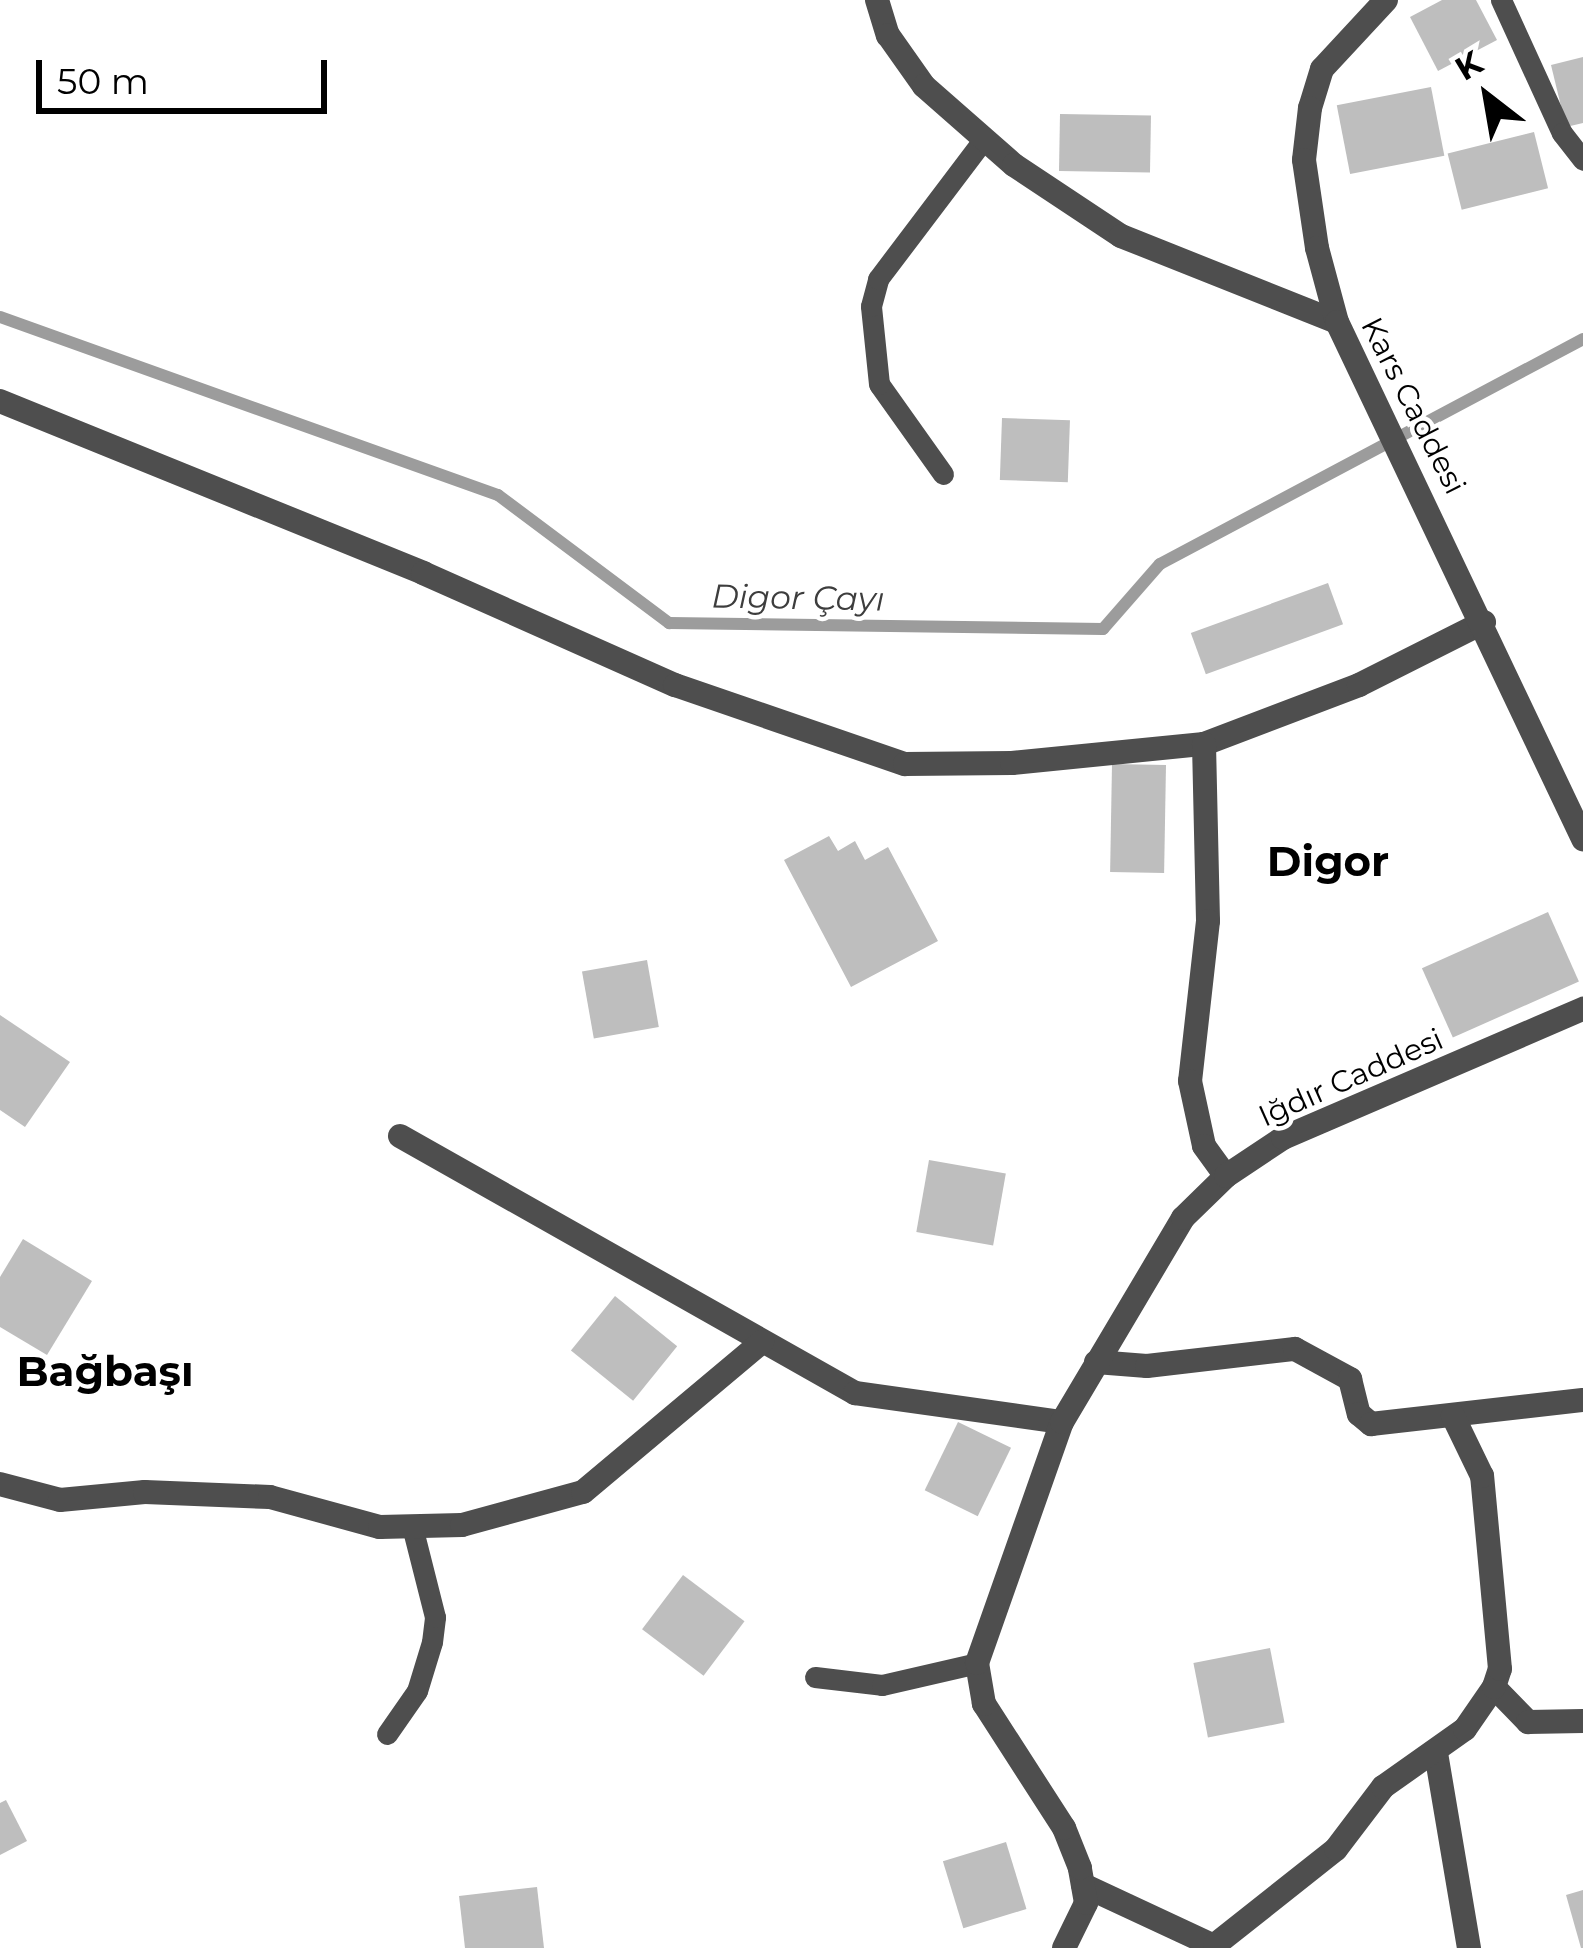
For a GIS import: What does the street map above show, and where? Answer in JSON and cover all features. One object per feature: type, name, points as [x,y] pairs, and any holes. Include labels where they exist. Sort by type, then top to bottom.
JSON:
[{"type":"street","points":[[877,0],[888,35],[924,86],[984,139],[1121,236],[1336,322]]},
{"type":"street","name":"Kars Caddesi","points":[[1386,0],[1322,69],[1310,108],[1304,160],[1336,322],[1432,510],[1583,838]]},
{"type":"street","points":[[0,401],[423,572],[675,685],[858,752],[950,766],[1204,744],[1359,685],[1484,622]]},
{"type":"street","points":[[1204,744],[1208,921],[1190,1081],[1204,1146],[1226,1176]]},
{"type":"street","name":"Iğdır Caddesi","points":[[977,1663],[1062,1422],[1183,1218],[1226,1176],[1282,1138],[1583,1009]]},
{"type":"street","points":[[400,1136],[855,1394],[1062,1422]]},
{"type":"street","points":[[0,1484],[61,1500],[145,1492],[270,1497],[380,1527],[462,1525],[584,1492],[762,1342]]},
{"type":"street","points":[[1096,1362],[1147,1366],[1295,1348],[1350,1379],[1358,1414],[1370,1424],[1583,1400]]},
{"type":"street","points":[[1083,1885],[1216,1946],[1336,1850],[1383,1787],[1436,1753],[1494,1687],[1500,1670],[1481,1476],[1453,1416]]},
{"type":"street","points":[[977,1663],[984,1704],[1064,1828],[1083,1885],[1086,1903],[1064,1948]]},
{"type":"street","points":[[1494,1687],[1528,1721],[1583,1721]]},
{"type":"street","points":[[1436,1753],[1469,1948]]},
{"type":"lane","points":[[1501,0],[1562,134],[1583,160]]},
{"type":"lane","points":[[943,474],[878,384],[871,306],[878,279],[984,139]]},
{"type":"lane","points":[[387,1733],[416,1691],[432,1642],[435,1617],[412,1526]]},
{"type":"lane","points":[[814,1677],[897,1683],[977,1663]]},
{"type":"building","points":[[1442,0],[1476,0],[1497,40],[1438,71],[1410,17]]},
{"type":"building","points":[[1583,57],[1583,123],[1566,127],[1551,65]]},
{"type":"building","points":[[1431,87],[1444,156],[1350,174],[1337,105]]},
{"type":"building","points":[[1060,114],[1151,116],[1150,173],[1059,171]]},
{"type":"building","points":[[1534,132],[1548,188],[1462,210],[1448,154]]},
{"type":"building","points":[[1002,418],[1070,420],[1068,482],[1000,480]]},
{"type":"building","points":[[1328,583],[1343,624],[1206,674],[1191,633]]},
{"type":"building","points":[[1112,764],[1166,765],[1164,873],[1110,872]]},
{"type":"building","points":[[829,836],[838,851],[855,841],[865,860],[888,847],[938,941],[851,987],[784,860]]},
{"type":"building","points":[[1548,912],[1579,981],[1453,1038],[1422,968]]},
{"type":"building","points":[[647,960],[659,1027],[594,1038],[582,971]]},
{"type":"building","points":[[0,1015],[70,1062],[25,1127],[0,1110]]},
{"type":"building","points":[[929,1160],[1006,1174],[993,1245],[916,1232]]},
{"type":"building","points":[[23,1239],[92,1281],[47,1355],[0,1327],[0,1277]]},
{"type":"building","points":[[615,1296],[677,1346],[633,1401],[571,1350]]},
{"type":"building","points":[[958,1422],[1011,1448],[978,1516],[925,1490]]},
{"type":"building","points":[[683,1575],[744,1621],[704,1676],[642,1629]]},
{"type":"building","points":[[1270,1648],[1285,1723],[1208,1737],[1193,1663]]},
{"type":"building","points":[[6,1800],[27,1841],[0,1855],[0,1803]]},
{"type":"building","points":[[1006,1842],[1026,1909],[963,1928],[943,1861]]},
{"type":"building","points":[[537,1887],[544,1948],[465,1948],[459,1896]]},
{"type":"building","points":[[1583,1890],[1583,1948],[1581,1948],[1566,1895]]},
{"type":"waterway","name":"Digor Çayı","points":[[0,317],[498,495],[669,623],[1103,629],[1160,564],[1583,339]]},
{"type":"district","name":"Digor","points":[[1328,861]]},
{"type":"district","name":"Bağbaşı","points":[[105,1371]]}]
